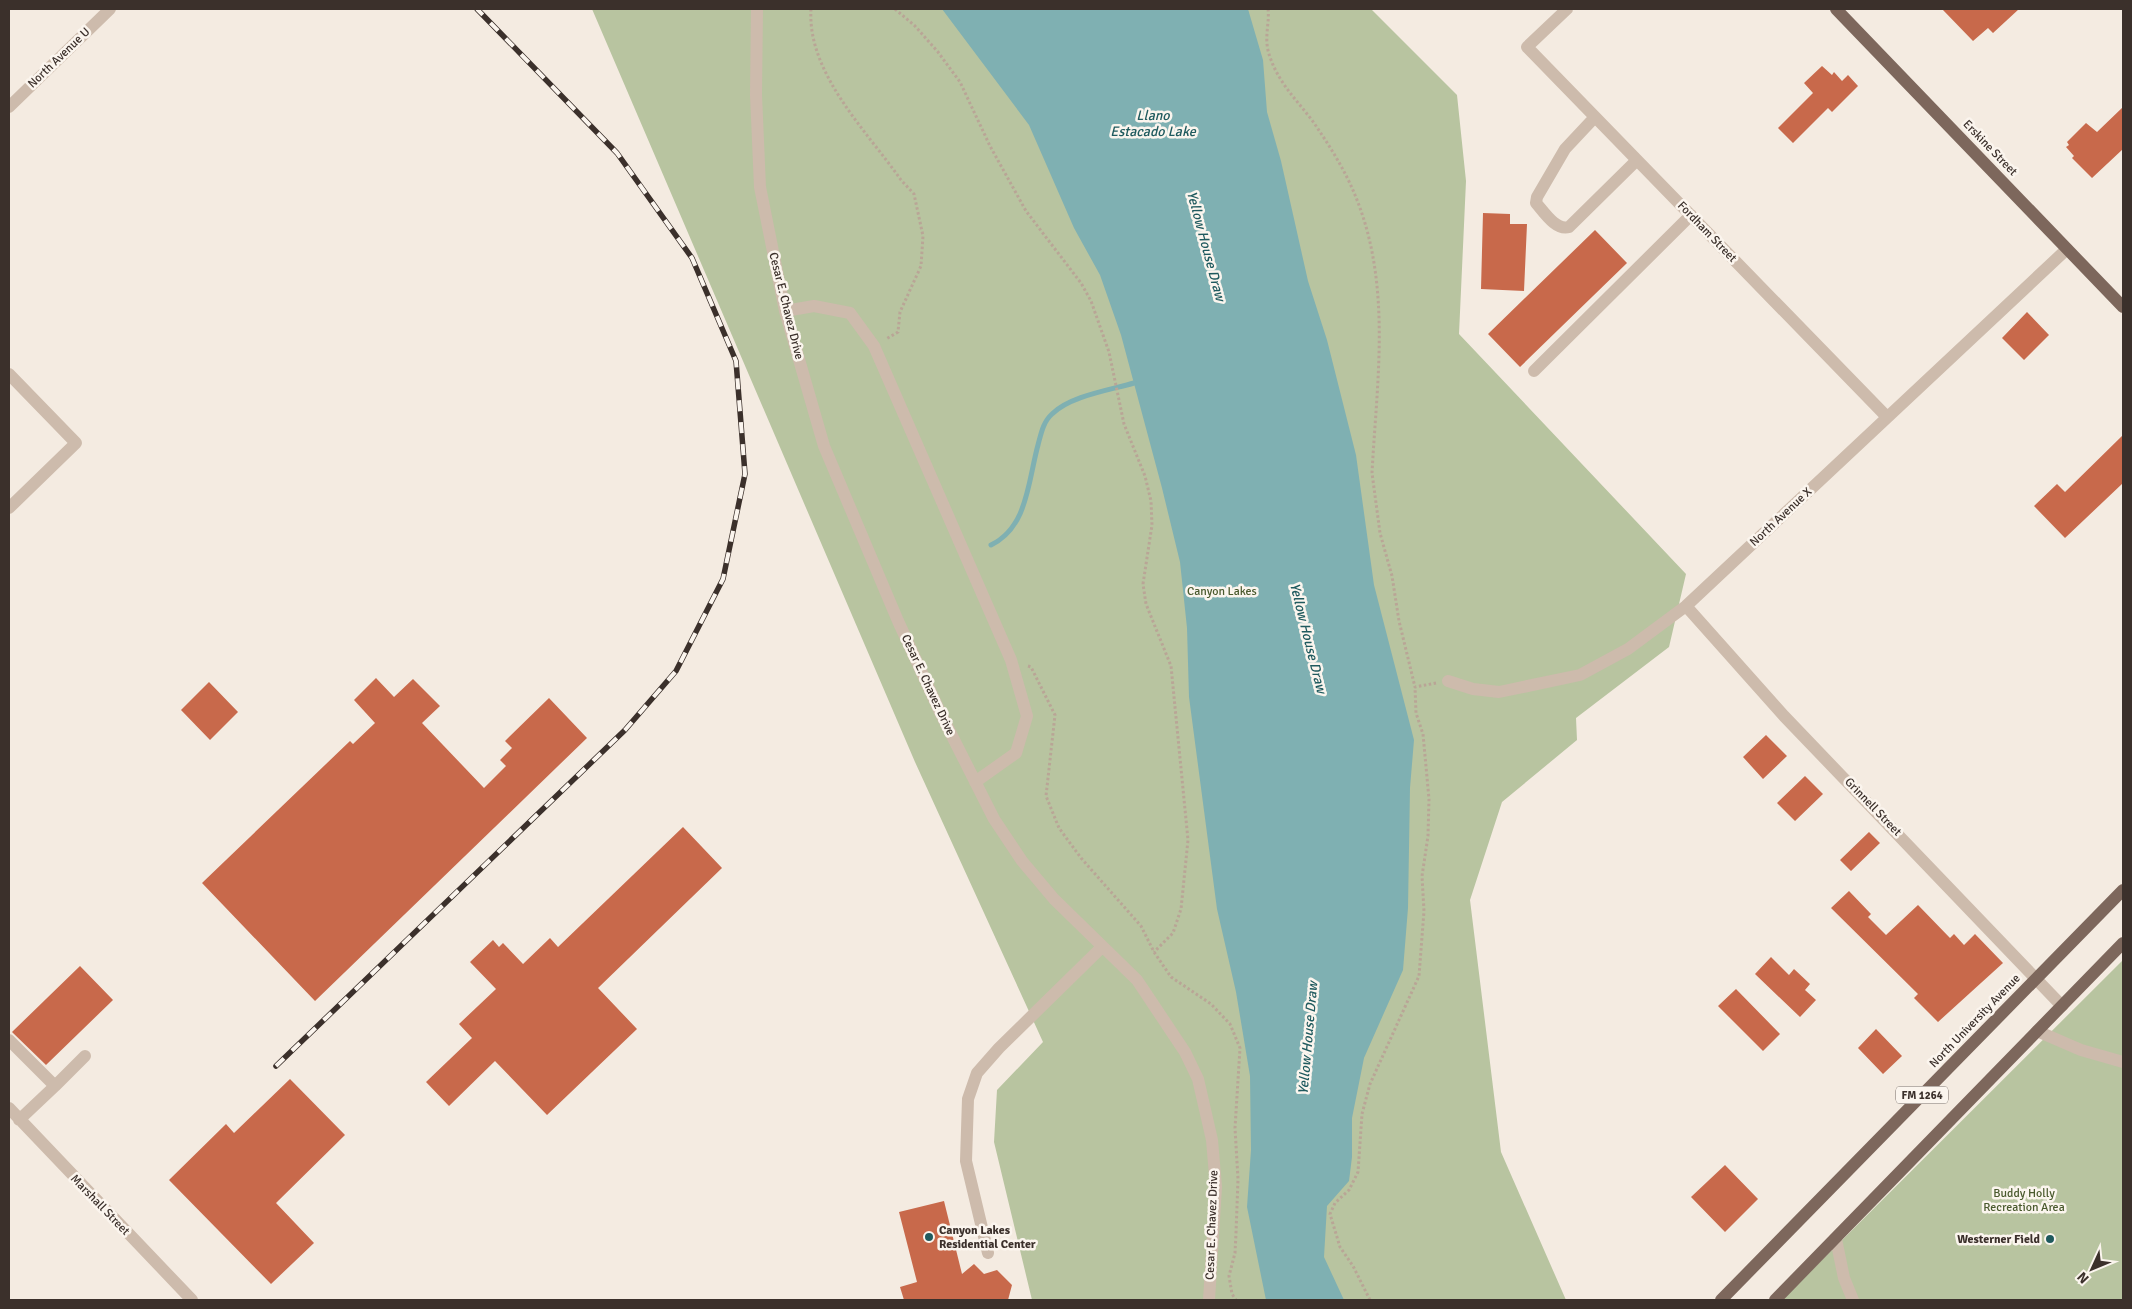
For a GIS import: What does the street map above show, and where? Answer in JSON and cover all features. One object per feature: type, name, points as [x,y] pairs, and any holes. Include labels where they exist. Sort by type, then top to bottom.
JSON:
[{"type":"main road","name":"Erskine Street","points":[[1836,9],[2123,307]]},
{"type":"main road","name":"North University Avenue","points":[[1721,1300],[2123,890]]},
{"type":"main road","name":"FM 1264","points":[[1775,1300],[2123,943]]},
{"type":"street","name":"North Avenue U","points":[[9,107],[110,9]]},
{"type":"street","name":"Cesar E. Chavez Drive","points":[[757,9],[756,95],[760,187],[785,310],[824,446],[898,621],[940,712],[994,819],[1022,861],[1054,899],[1137,980],[1185,1052],[1198,1079],[1212,1140],[1216,1187],[1209,1300]]},
{"type":"street","name":"Fordham Street","points":[[1567,9],[1527,48],[1887,417]]},
{"type":"street","points":[[1595,117],[1565,149],[1537,197],[1536,203],[1557,226],[1564,229],[1569,227],[1637,160]]},
{"type":"street","points":[[1534,371],[1691,215]]},
{"type":"street","name":"North Avenue X","points":[[1448,681],[1473,689],[1499,692],[1580,675],[1628,649],[1686,606],[2067,249]]},
{"type":"street","points":[[785,310],[814,306],[850,313],[874,346],[1011,660],[1027,716],[1016,753],[975,782]]},
{"type":"street","points":[[9,374],[76,443],[9,508]]},
{"type":"street","name":"Grinnell Street","points":[[1686,606],[1784,716],[2062,1006]]},
{"type":"street","points":[[988,1253],[966,1161],[968,1099],[976,1072],[1102,947]]},
{"type":"street","points":[[2037,1031],[2081,1050],[2123,1062]]},
{"type":"street","points":[[9,1040],[55,1086]]},
{"type":"street","points":[[20,1120],[86,1056]]},
{"type":"street","name":"Marshall Street","points":[[9,1108],[192,1300]]},
{"type":"street","points":[[1836,1239],[1844,1278],[1853,1300]]},
{"type":"path","points":[[810,9],[815,50],[827,76],[901,180],[914,194],[923,236],[921,266],[900,312],[898,332],[874,346]]},
{"type":"path","points":[[895,9],[915,26],[938,52],[960,82],[990,146],[1026,210],[1081,283],[1091,301],[1109,352],[1124,424],[1145,476],[1151,501],[1152,525],[1143,584],[1146,604],[1171,666],[1188,840],[1181,909],[1173,933],[1154,952]]},
{"type":"path","points":[[1268,9],[1266,30],[1269,55],[1278,78],[1313,122],[1334,156],[1354,193],[1372,250],[1378,281],[1380,339],[1372,482],[1380,533],[1392,576],[1399,621],[1415,687],[1416,713],[1423,734],[1429,799],[1428,836],[1422,876],[1424,911],[1419,976],[1370,1084],[1362,1114],[1358,1172],[1349,1190],[1335,1202],[1330,1214],[1340,1247],[1353,1266],[1370,1300]]},
{"type":"path","points":[[1011,660],[1031,667],[1054,715],[1046,796],[1059,828],[1081,858],[1141,926],[1154,952],[1171,977],[1189,991],[1211,1004],[1230,1024],[1240,1048],[1235,1128],[1238,1179],[1236,1233],[1235,1253],[1229,1276],[1232,1294],[1236,1300]]},
{"type":"path","points":[[1415,687],[1448,681]]},
{"type":"green space","name":"Canyon Lakes","points":[[592,9],[1371,9],[1457,95],[1466,181],[1459,334],[1686,574],[1669,647],[1576,718],[1577,740],[1502,802],[1470,900],[1501,1152],[1566,1300],[1032,1300],[994,1142],[997,1090],[1043,1042],[915,762]]},
{"type":"green space","name":"Buddy Holly Recreation Area","points":[[2123,960],[2123,1300],[1782,1300]]},
{"type":"water","name":"Llano Estacado Lake","points":[[942,9],[1248,9],[1263,60],[1267,112],[1281,161],[1308,281],[1327,340],[1356,455],[1374,585],[1414,740],[1410,788],[1408,908],[1403,970],[1364,1058],[1352,1118],[1352,1157],[1349,1181],[1327,1206],[1324,1257],[1344,1300],[1266,1300],[1247,1207],[1251,1150],[1250,1076],[1236,992],[1217,909],[1189,697],[1187,628],[1180,562],[1162,488],[1121,335],[1100,275],[1074,228],[1029,125]]},
{"type":"building","points":[[1942,9],[2019,9],[1993,33],[1988,28],[1973,41]]},
{"type":"building","points":[[1822,66],[1832,75],[1834,72],[1842,81],[1848,75],[1858,86],[1832,112],[1828,108],[1793,143],[1778,128],[1813,93],[1804,83]]},
{"type":"building","points":[[2123,107],[2123,149],[2092,178],[2072,158],[2074,156],[2066,147],[2069,145],[2067,142],[2086,123],[2097,132]]},
{"type":"building","points":[[1483,213],[1510,214],[1510,224],[1527,224],[1524,291],[1481,289]]},
{"type":"building","points":[[1595,230],[1627,263],[1520,367],[1488,334]]},
{"type":"building","points":[[2027,312],[2049,335],[2024,360],[2002,338]]},
{"type":"building","points":[[2123,435],[2123,483],[2065,538],[2034,506],[2057,484],[2065,492]]},
{"type":"building","points":[[376,678],[394,697],[413,679],[440,706],[422,723],[484,788],[506,766],[500,760],[512,748],[505,741],[549,698],[587,738],[315,1001],[202,883],[350,741],[353,744],[375,723],[354,700]]},
{"type":"building","points":[[209,682],[238,712],[210,740],[181,710]]},
{"type":"building","points":[[1766,735],[1787,756],[1763,779],[1743,757]]},
{"type":"building","points":[[1805,776],[1823,794],[1795,821],[1777,803]]},
{"type":"building","points":[[683,827],[722,868],[598,988],[637,1029],[547,1115],[495,1061],[449,1106],[426,1082],[472,1038],[459,1024],[496,989],[470,962],[493,940],[499,947],[503,943],[523,964],[550,938],[558,947]]},
{"type":"building","points":[[1869,832],[1880,843],[1851,871],[1840,860]]},
{"type":"building","points":[[1849,891],[1871,914],[1868,917],[1886,935],[1918,905],[1950,938],[1954,934],[1964,945],[1975,934],[2003,963],[1938,1022],[1914,998],[1918,994],[1831,908]]},
{"type":"building","points":[[1771,957],[1789,975],[1794,969],[1810,984],[1805,990],[1816,1000],[1800,1017],[1755,974]]},
{"type":"building","points":[[80,966],[113,1000],[46,1065],[12,1032]]},
{"type":"building","points":[[1736,989],[1780,1034],[1763,1051],[1718,1006]]},
{"type":"building","points":[[1876,1029],[1902,1056],[1883,1074],[1858,1048]]},
{"type":"building","points":[[290,1079],[345,1135],[276,1203],[314,1243],[271,1284],[169,1180],[226,1124],[234,1133]]},
{"type":"building","points":[[1725,1165],[1758,1199],[1725,1232],[1691,1197]]},
{"type":"building","name":"Canyon Lakes Residential Center","points":[[944,1201],[962,1274],[974,1264],[984,1274],[997,1270],[1012,1285],[1008,1300],[904,1300],[900,1287],[917,1282],[899,1212]]},
{"type":"waterway","points":[[991,545],[1013,527],[1025,502],[1041,432],[1049,417],[1060,408],[1080,398],[1134,383]]},
{"type":"railway","points":[[276,1066],[625,730],[676,671],[723,579],[745,474],[736,361],[692,258],[617,153],[477,9]]},
{"type":"place","name":"Canyon Lakes Residential Center","points":[[929,1237]]},
{"type":"place","name":"Westerner Field","points":[[2050,1239]]},
{"type":"water label","name":"Yellow House Draw","points":[[1206,246]]},
{"type":"water label","name":"Yellow House Draw","points":[[1308,638]]},
{"type":"water label","name":"Yellow House Draw","points":[[1308,1038]]}]
